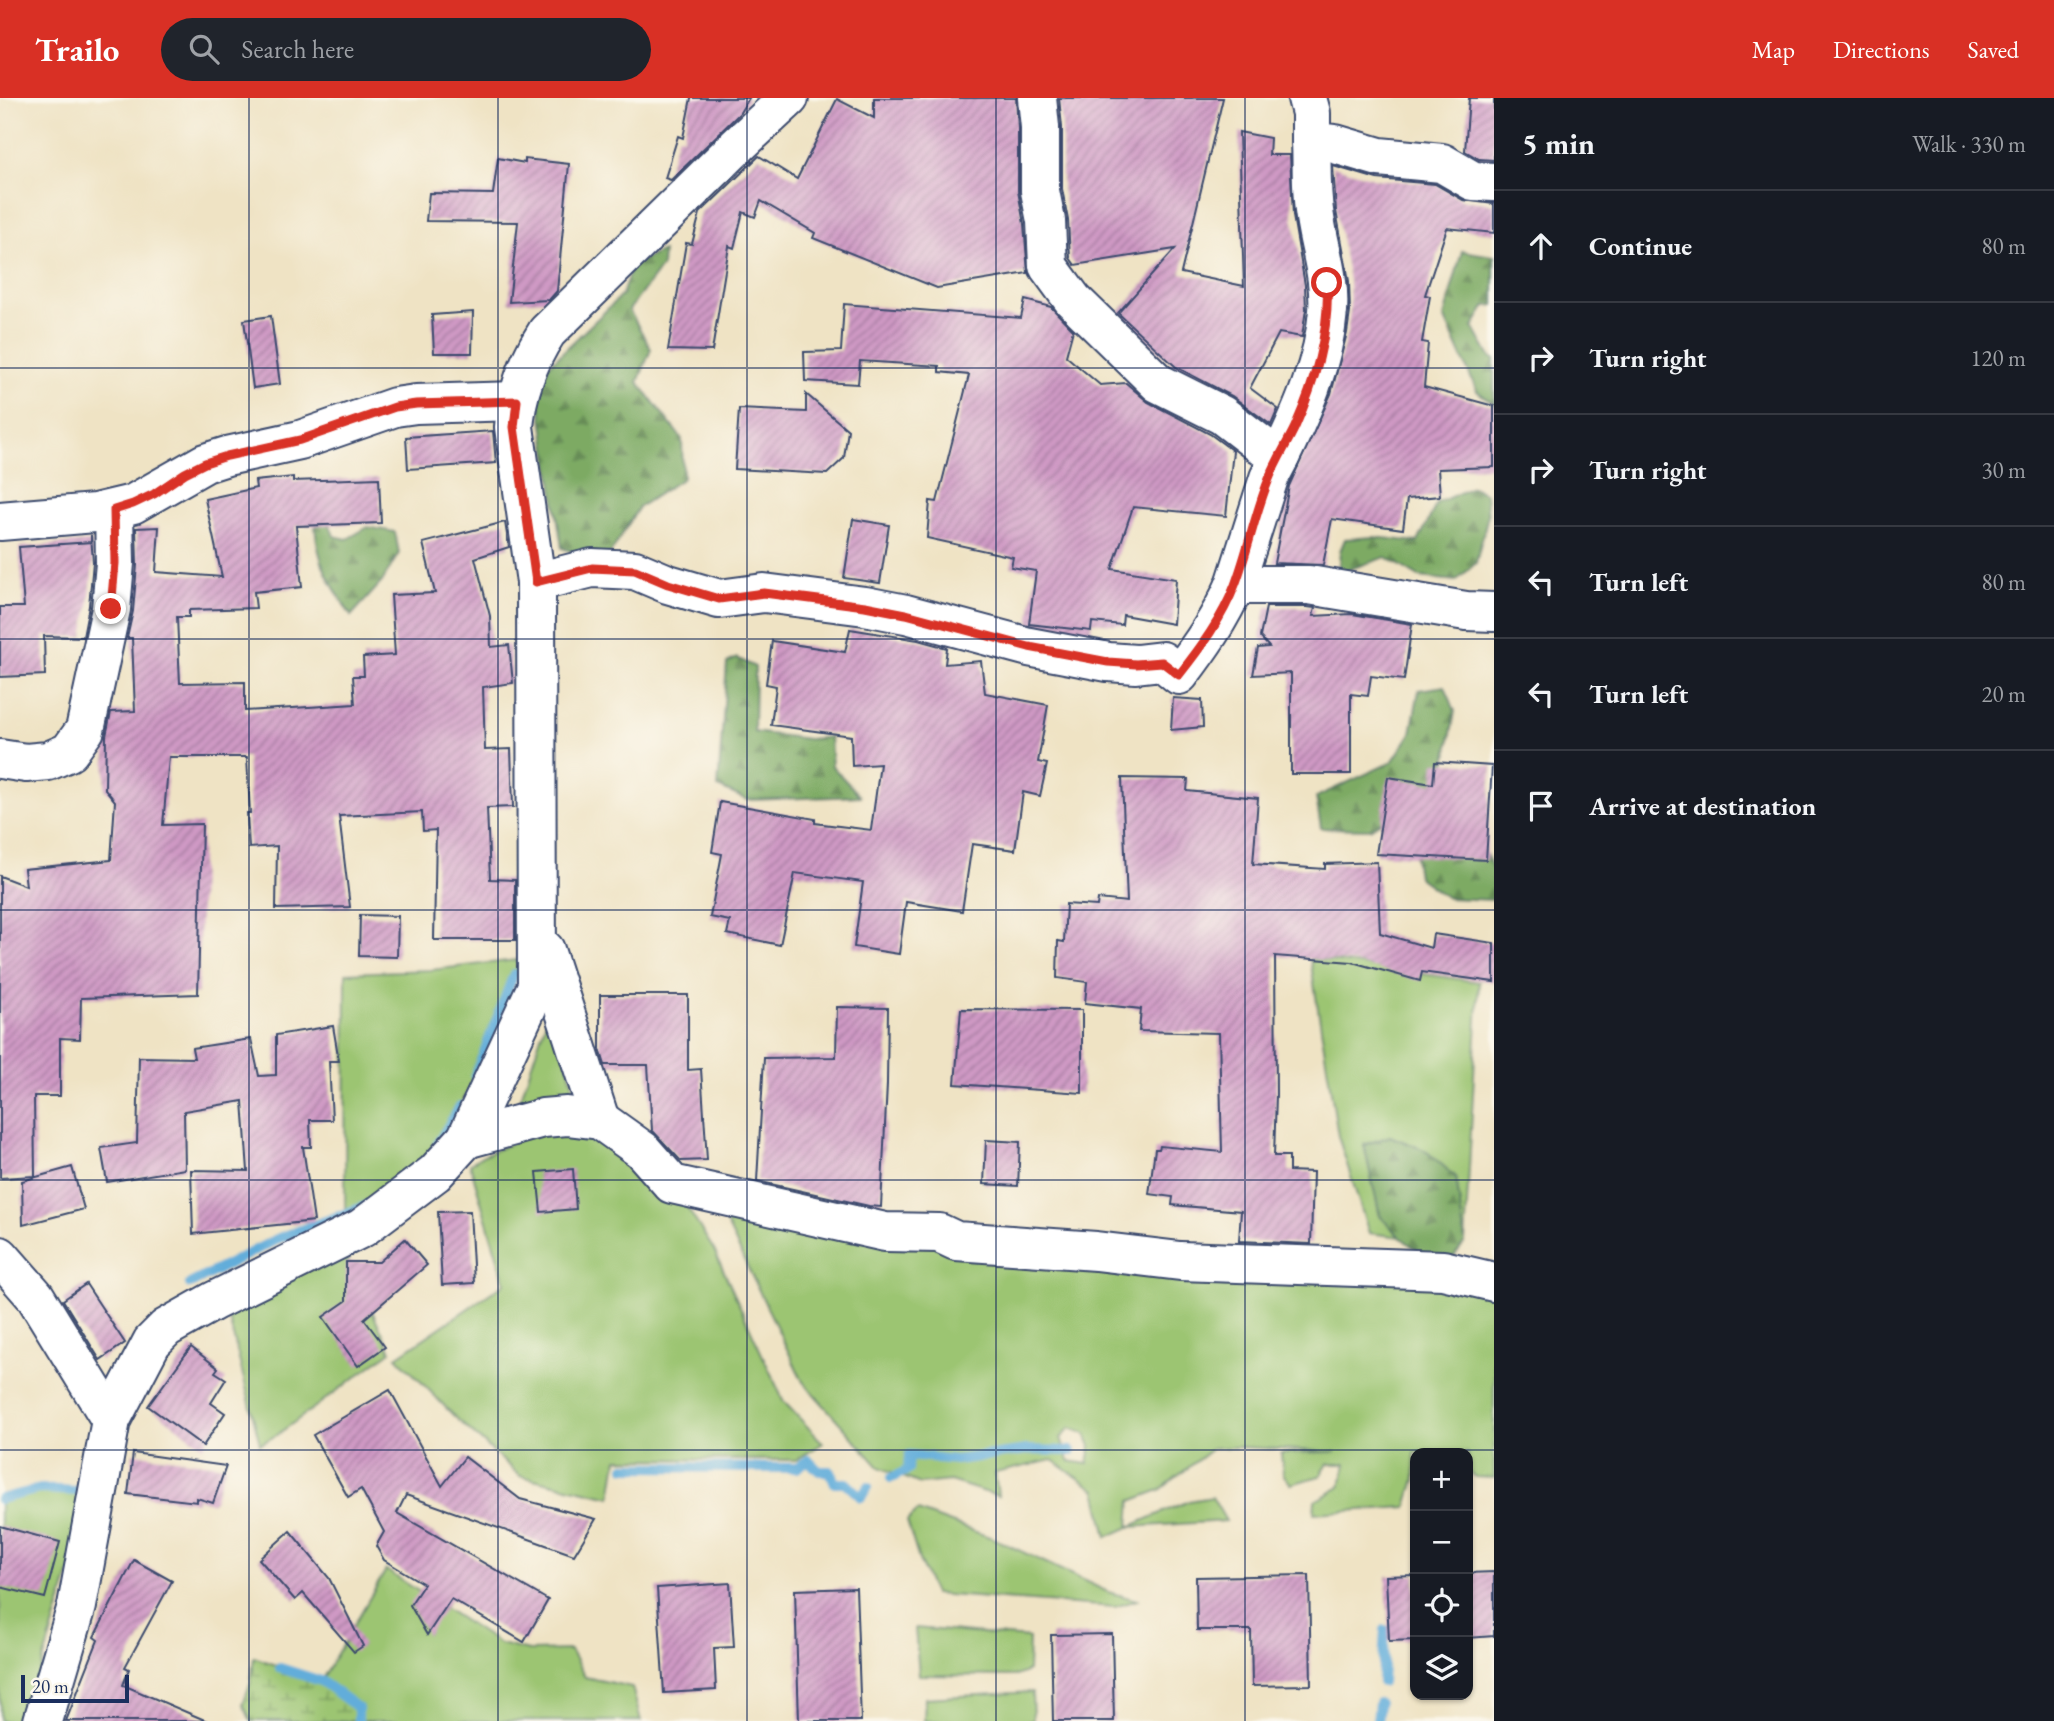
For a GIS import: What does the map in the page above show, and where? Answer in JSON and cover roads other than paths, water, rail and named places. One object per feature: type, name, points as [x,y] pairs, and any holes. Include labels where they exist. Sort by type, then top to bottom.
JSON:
[{"type":"street","points":[[43,1721],[77,1606],[111,1420],[140,1360],[152,1342],[166,1328],[214,1301],[362,1228],[435,1173],[466,1139],[537,986],[536,582],[514,427],[517,401],[532,354],[547,332],[736,146],[789,98]]},
{"type":"street","points":[[1037,98],[1040,127],[1038,170],[1048,266],[1073,300],[1158,383],[1222,415],[1280,457]]},
{"type":"street","points":[[536,582],[592,568],[635,570],[668,584],[719,599],[764,593],[865,606],[906,614],[1029,647],[1108,662],[1162,662],[1179,675],[1206,641],[1235,586],[1269,478],[1306,401],[1325,334],[1327,283],[1313,200],[1311,113],[1307,98]]},
{"type":"street","points":[[1311,141],[1335,144],[1379,157],[1442,163],[1473,181],[1494,182]]},
{"type":"street","points":[[0,521],[53,518],[114,510],[154,494],[205,463],[300,440],[395,407],[517,401]]},
{"type":"street","points":[[0,759],[48,761],[69,752],[85,730],[111,609],[115,563],[114,510]]},
{"type":"street","points":[[1235,586],[1309,585],[1466,611],[1494,612]]},
{"type":"street","points":[[541,935],[600,1120]]},
{"type":"street","points":[[466,1139],[543,1118],[567,1116],[600,1120],[642,1150],[673,1184],[885,1232],[939,1233],[956,1241],[1096,1251],[1181,1261],[1443,1270],[1494,1283]]},
{"type":"street","points":[[0,1256],[35,1296],[111,1420]]},
{"type":"waterway","points":[[475,1076],[514,974]]},
{"type":"waterway","points":[[438,1143],[460,1106]]},
{"type":"waterway","points":[[190,1284],[279,1238],[366,1206]]},
{"type":"waterway","points":[[891,1478],[908,1470],[909,1455],[956,1460],[1027,1450],[1071,1451]]},
{"type":"waterway","points":[[625,1467],[797,1468],[808,1460],[819,1471],[830,1471],[835,1483],[846,1483],[861,1497],[868,1487]]},
{"type":"waterway","points":[[0,1499],[40,1489],[76,1491]]},
{"type":"waterway","points":[[1382,1682],[1385,1630]]},
{"type":"waterway","points":[[280,1668],[321,1681],[358,1708],[358,1721]]},
{"type":"waterway","points":[[1377,1721],[1379,1703]]}]
